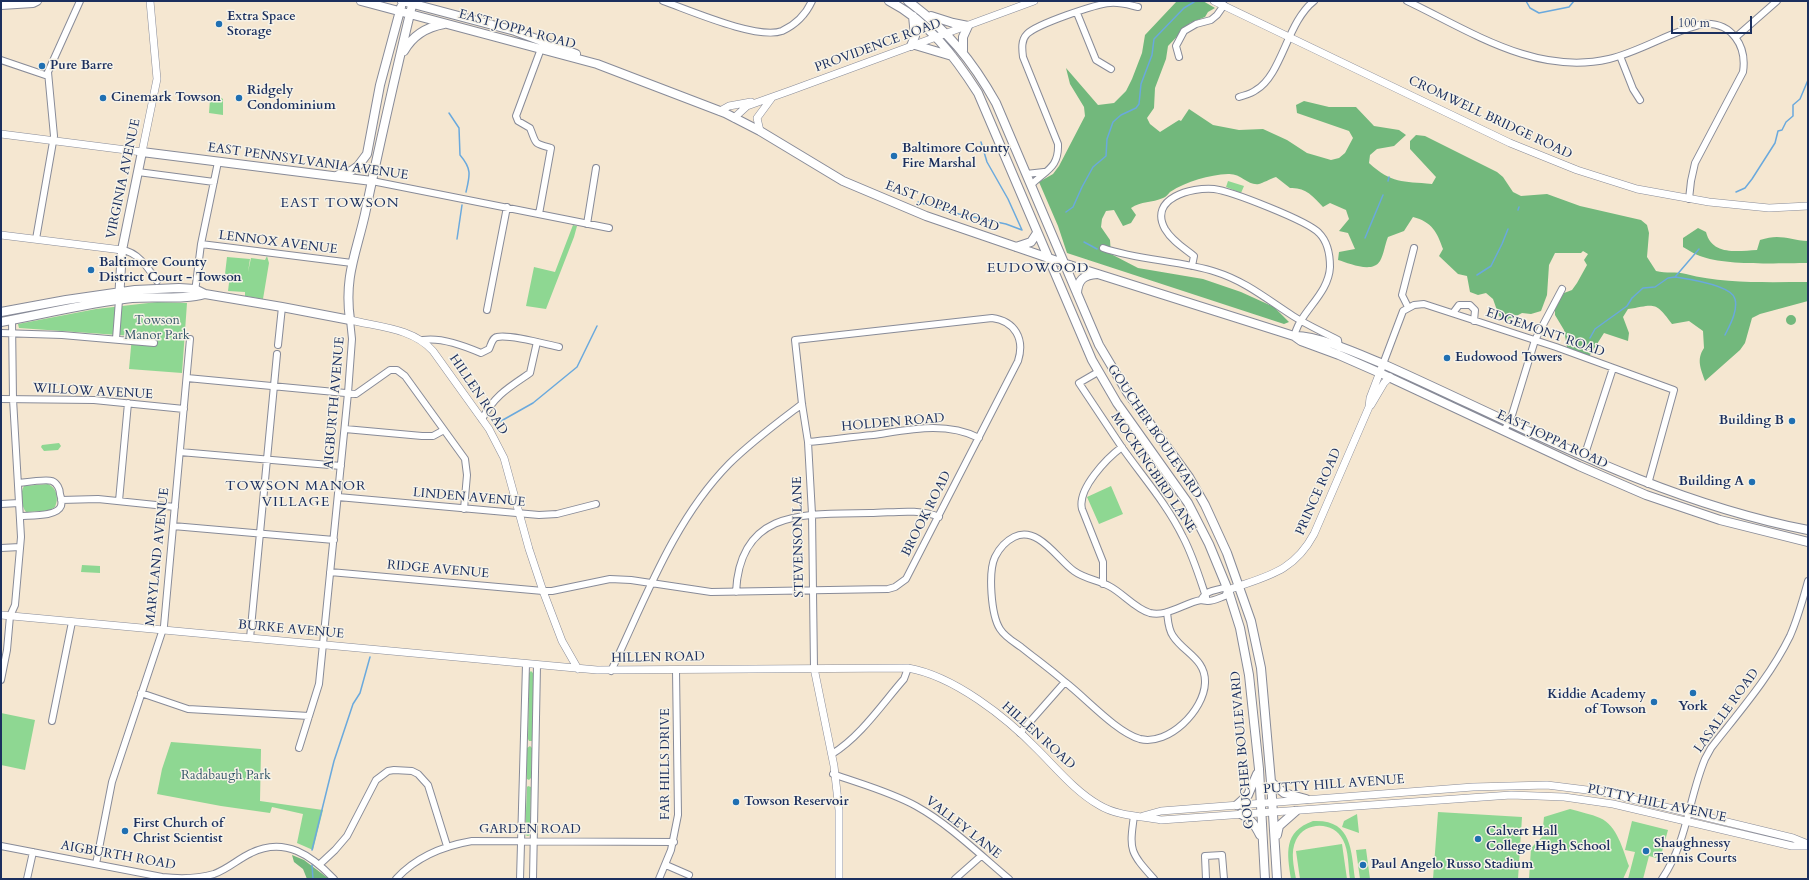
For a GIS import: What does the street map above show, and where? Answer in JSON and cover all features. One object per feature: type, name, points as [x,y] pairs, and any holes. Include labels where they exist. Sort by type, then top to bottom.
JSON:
[{"type":"main road","points":[[1,5],[33,3],[37,1]]},
{"type":"main road","name":"EAST JOPPA ROAD","points":[[361,1],[448,23],[596,64]]},
{"type":"main road","points":[[336,176],[351,172],[364,160],[367,154],[380,85],[402,1]]},
{"type":"main road","name":"EAST JOPPA ROAD","points":[[402,1],[413,2],[498,26],[570,51],[596,64],[720,111],[760,131],[828,173],[861,190],[926,216],[1098,274],[1294,336],[1303,336],[1339,348],[1383,364],[1584,457],[1648,484],[1691,500],[1760,520],[1808,530]]},
{"type":"main road","name":"GOUCHER BOULEVARD","points":[[888,1],[913,16],[936,37],[960,65],[978,93],[1079,333],[1098,372],[1117,403],[1188,504],[1209,544],[1228,590],[1240,628],[1249,675],[1259,769],[1265,879]]},
{"type":"main road","name":"GOUCHER BOULEVARD","points":[[908,1],[947,33],[963,51],[976,69],[996,103],[1091,328],[1127,392],[1189,477],[1221,539],[1251,621],[1261,668],[1274,812],[1278,879]]},
{"type":"main road","points":[[1,322],[158,288],[282,306],[350,320],[348,289],[352,263],[363,224],[413,2]]},
{"type":"main road","points":[[922,12],[938,19],[968,26],[963,37],[963,51]]},
{"type":"main road","points":[[913,16],[915,36],[913,45],[952,56]]},
{"type":"main road","points":[[397,68],[405,48],[416,36],[433,26],[448,23]]},
{"type":"main road","points":[[372,181],[368,175],[374,143],[373,120]]},
{"type":"main road","name":"EAST PENNSYLVANIA AVENUE","points":[[142,152],[372,181]]},
{"type":"main road","name":"VIRGINIA AVENUE","points":[[119,296],[122,250],[142,152]]},
{"type":"main road","points":[[1016,247],[1031,242],[1037,234]]},
{"type":"main road","points":[[1077,294],[1077,284],[1080,280],[1088,275],[1098,274]]},
{"type":"main road","points":[[1,312],[119,296]]},
{"type":"main road","name":"EAST JOPPA ROAD","points":[[1294,336],[1301,341],[1339,355],[1390,377],[1606,479],[1687,510],[1752,529],[1808,542]]},
{"type":"main road","points":[[1687,510],[1691,500]]},
{"type":"main road","points":[[1236,805],[1248,795],[1259,769]]},
{"type":"main road","points":[[1271,782],[1284,793],[1306,799]]},
{"type":"main road","points":[[1275,839],[1279,826],[1296,811]]},
{"type":"main road","points":[[1241,814],[1250,819],[1256,826],[1262,838]]},
{"type":"street","points":[[36,239],[54,141],[48,76],[49,69],[80,1]]},
{"type":"street","name":"VIRGINIA AVENUE","points":[[142,152],[157,79],[150,1]]},
{"type":"street","points":[[663,1],[745,29],[771,32],[781,31],[801,17],[812,1]]},
{"type":"street","name":"PROVIDENCE ROAD","points":[[734,118],[746,106],[1034,1]]},
{"type":"street","name":"CROMWELL BRIDGE ROAD","points":[[1214,1],[1538,155],[1608,180],[1637,189],[1689,199],[1750,207],[1785,208],[1808,206]]},
{"type":"street","points":[[1239,96],[1256,91],[1267,81],[1300,15],[1314,1]]},
{"type":"street","points":[[1736,37],[1777,1]]},
{"type":"street","points":[[1411,2],[1504,48],[1535,58],[1555,62],[1575,63],[1598,61],[1620,56],[1703,24],[1719,26],[1736,37],[1743,50],[1743,72],[1695,163],[1689,199]]},
{"type":"street","points":[[1031,185],[1054,166],[1059,155],[1058,144],[1023,57],[1022,43],[1027,34],[1041,25],[1110,3],[1138,7]]},
{"type":"street","points":[[1179,57],[1176,46],[1184,31],[1196,24],[1211,20],[1217,15],[1221,3]]},
{"type":"street","points":[[1077,13],[1096,60],[1111,68]]},
{"type":"street","points":[[539,214],[552,148],[537,144],[532,138],[530,128],[518,121],[516,116],[544,42]]},
{"type":"street","points":[[1620,56],[1631,84],[1640,100]]},
{"type":"street","points":[[1,60],[48,76]]},
{"type":"street","points":[[760,131],[757,118],[772,97]]},
{"type":"street","points":[[720,111],[742,103],[757,102]]},
{"type":"street","name":"EAST PENNSYLVANIA AVENUE","points":[[1,134],[142,152]]},
{"type":"street","points":[[195,293],[201,244],[218,162]]},
{"type":"street","points":[[587,224],[596,168]]},
{"type":"street","points":[[1026,174],[1047,171]]},
{"type":"street","points":[[138,172],[214,182]]},
{"type":"street","name":"EAST PENNSYLVANIA AVENUE","points":[[372,181],[609,228]]},
{"type":"street","points":[[1192,266],[1194,256],[1170,236],[1164,227],[1162,219],[1162,211],[1167,203],[1180,194],[1203,189],[1227,192],[1306,223],[1319,233],[1325,242],[1329,251],[1330,267],[1326,284],[1301,321],[1294,336]]},
{"type":"street","points":[[487,310],[507,207]]},
{"type":"street","points":[[1,235],[122,250],[133,253],[157,281]]},
{"type":"street","name":"LENNOX AVENUE","points":[[201,244],[352,263]]},
{"type":"street","name":"EAST JOPPA ROAD","points":[[1104,248],[1121,254],[1192,266],[1217,272],[1239,282],[1301,321],[1338,340],[1339,348]]},
{"type":"street","points":[[1383,364],[1399,317],[1408,307],[1402,295],[1414,248]]},
{"type":"street","points":[[1504,431],[1509,422],[1536,340],[1562,289]]},
{"type":"street","name":"VIRGINIA AVENUE","points":[[116,339],[119,296]]},
{"type":"street","name":"EDGEMONT ROAD","points":[[1408,307],[1424,304],[1453,313],[1536,340],[1674,390],[1648,484]]},
{"type":"street","points":[[1453,313],[1459,305],[1470,305],[1475,310],[1474,321]]},
{"type":"street","points":[[278,345],[282,306]]},
{"type":"street","name":"BROOK ROAD","points":[[543,591],[552,591],[610,579],[626,579],[705,592],[736,592],[888,589],[899,585],[906,579],[978,438],[1000,399],[1020,352],[1020,341],[1017,332],[1004,321],[992,318],[795,340]]},
{"type":"street","points":[[1,680],[7,650],[10,616],[15,605],[20,547],[20,516],[13,399],[12,320]]},
{"type":"street","name":"HILLEN ROAD","points":[[350,320],[411,334],[423,340],[433,351],[495,439],[504,458],[519,514],[543,591],[562,641],[578,669],[611,671],[908,668],[930,674],[957,688],[992,711],[1020,733],[1090,799],[1110,810],[1134,816],[1143,816]]},
{"type":"street","name":"AIGBURTH AVENUE","points":[[299,748],[319,684],[348,394],[352,339],[350,320]]},
{"type":"street","points":[[1,334],[12,333],[116,339],[154,343]]},
{"type":"street","points":[[423,340],[435,340],[470,348],[481,353],[489,349],[492,342],[497,337],[537,342],[559,347]]},
{"type":"street","name":"MARYLAND AVENUE","points":[[96,864],[112,782],[162,630],[190,339]]},
{"type":"street","name":"STEVENSON LANE","points":[[795,340],[808,442],[812,514],[814,668],[832,754],[839,810],[839,879]]},
{"type":"street","points":[[482,420],[490,405],[498,395],[530,373],[537,342]]},
{"type":"street","points":[[250,638],[277,354]]},
{"type":"street","name":"PRINCE ROAD","points":[[1370,407],[1370,398],[1383,364]]},
{"type":"street","points":[[1584,457],[1613,368]]},
{"type":"street","points":[[187,378],[356,394],[390,370],[397,370],[405,376],[466,462],[464,509]]},
{"type":"street","name":"MOCKINGBIRD LANE","points":[[1098,372],[1079,383],[1122,447],[1148,481],[1183,536],[1196,564],[1205,594]]},
{"type":"street","name":"PRINCE ROAD","points":[[1228,590],[1279,571],[1304,551],[1314,534],[1370,407],[1384,383],[1390,377]]},
{"type":"street","name":"WILLOW AVENUE","points":[[1,399],[81,400],[184,409]]},
{"type":"street","points":[[119,501],[128,403]]},
{"type":"street","points":[[611,671],[651,583],[696,504],[724,470],[746,448],[802,404]]},
{"type":"street","name":"HOLDEN ROAD","points":[[808,442],[908,430],[942,428],[962,431],[978,438]]},
{"type":"street","points":[[345,429],[422,436],[434,436],[444,430]]},
{"type":"street","points":[[1103,584],[1103,562],[1082,509],[1081,501],[1084,492],[1097,471],[1108,457],[1122,447]]},
{"type":"street","points":[[180,452],[341,466]]},
{"type":"street","points":[[18,483],[52,481],[57,484],[60,490],[61,500],[61,506],[57,511],[49,514],[20,516]]},
{"type":"street","name":"LINDEN AVENUE","points":[[338,497],[539,516],[557,514],[596,504]]},
{"type":"street","points":[[61,500],[98,499],[175,507]]},
{"type":"street","points":[[1,504],[19,503]]},
{"type":"street","points":[[736,592],[738,572],[745,551],[757,535],[766,528],[789,518],[812,514],[920,512],[939,517]]},
{"type":"street","points":[[173,526],[334,540]]},
{"type":"street","points":[[1167,612],[1171,633],[1182,647],[1196,657],[1201,666],[1205,684],[1203,695],[1197,706],[1182,725],[1173,732],[1157,739],[1147,740],[1129,734],[1009,638],[999,627],[995,619],[992,604],[992,577],[994,560],[998,552],[1007,542],[1018,536],[1028,535],[1045,543],[1076,572],[1087,579],[1103,584],[1123,595],[1146,611],[1153,613],[1167,612],[1225,596],[1228,590],[1222,588],[1205,594],[1204,601]]},
{"type":"street","points":[[1,548],[20,547]]},
{"type":"street","name":"RIDGE AVENUE","points":[[330,572],[543,591]]},
{"type":"street","name":"LASALLE ROAD","points":[[1662,879],[1676,855],[1705,759],[1711,748],[1759,687],[1778,658],[1791,634],[1799,614],[1808,580]]},
{"type":"street","points":[[15,605],[20,617]]},
{"type":"street","name":"BURKE AVENUE","points":[[1,615],[578,669]]},
{"type":"street","points":[[52,721],[72,622]]},
{"type":"street","points":[[520,879],[526,664]]},
{"type":"street","points":[[533,879],[537,665]]},
{"type":"street","points":[[832,754],[854,737],[904,679],[908,668]]},
{"type":"street","name":"FAR HILLS DRIVE","points":[[659,879],[666,865],[674,842],[679,807],[676,670]]},
{"type":"street","points":[[1020,733],[1065,682]]},
{"type":"street","points":[[141,693],[188,709],[309,716]]},
{"type":"street","name":"STEVENSON LANE","points":[[827,733],[827,745],[834,774]]},
{"type":"street","points":[[320,864],[336,850],[347,836],[376,780],[388,771],[394,770],[412,771],[418,774],[428,785],[447,846]]},
{"type":"street","name":"VALLEY LANE","points":[[834,774],[915,805],[943,823],[1009,879]]},
{"type":"street","name":"PUTTY HILL AVENUE","points":[[1143,816],[1162,811],[1306,799],[1473,787],[1540,784],[1604,792],[1689,814],[1793,838],[1808,845]]},
{"type":"street","name":"PUTTY HILL AVENUE","points":[[1143,816],[1161,820],[1504,796],[1542,795],[1613,804],[1792,846],[1808,845]]},
{"type":"street","points":[[1134,816],[1130,842],[1132,849],[1136,857],[1154,879]]},
{"type":"street","name":"GARDEN ROAD","points":[[396,879],[416,861],[447,846],[472,841],[674,842]]},
{"type":"street","name":"AIGBURTH ROAD","points":[[1,846],[162,877],[190,879],[219,872],[257,850],[277,847],[298,851],[320,864],[334,879]]},
{"type":"street","points":[[27,879],[32,852]]},
{"type":"street","points":[[1206,879],[1205,856],[1222,855],[1224,879]]},
{"type":"street","points":[[955,879],[981,856]]},
{"type":"street","points":[[666,865],[689,875]]},
{"type":"green space","points":[[1177,1],[1203,1],[1215,8],[1208,12],[1205,17],[1190,23],[1168,46],[1166,59],[1155,88],[1154,108],[1147,118],[1150,124],[1160,132],[1179,120],[1181,121],[1189,109],[1213,125],[1239,130],[1263,129],[1287,140],[1307,153],[1331,160],[1339,158],[1345,153],[1353,138],[1349,131],[1297,113],[1296,105],[1304,101],[1329,107],[1356,107],[1374,126],[1399,130],[1406,135],[1394,146],[1377,149],[1370,155],[1369,163],[1384,175],[1405,182],[1432,184],[1436,177],[1410,149],[1410,141],[1416,135],[1425,136],[1497,172],[1503,177],[1513,192],[1521,196],[1547,194],[1580,206],[1641,220],[1647,225],[1649,233],[1647,257],[1656,271],[1682,273],[1731,281],[1808,282],[1808,301],[1760,314],[1752,318],[1745,343],[1740,350],[1705,381],[1700,361],[1704,348],[1703,331],[1689,321],[1672,324],[1662,311],[1653,306],[1628,309],[1623,317],[1629,333],[1628,341],[1604,333],[1590,355],[1582,356],[1567,347],[1564,330],[1555,315],[1555,307],[1564,293],[1572,290],[1587,265],[1584,260],[1588,254],[1583,251],[1581,253],[1555,253],[1549,265],[1547,295],[1541,311],[1531,314],[1522,313],[1507,321],[1499,316],[1493,299],[1486,293],[1478,295],[1470,292],[1467,276],[1458,274],[1439,256],[1443,249],[1441,243],[1433,228],[1425,222],[1413,217],[1404,231],[1388,237],[1380,261],[1376,265],[1366,267],[1354,265],[1338,260],[1339,252],[1355,249],[1348,233],[1339,231],[1349,219],[1346,210],[1330,203],[1323,207],[1308,193],[1300,189],[1290,188],[1276,177],[1259,184],[1255,184],[1233,174],[1198,179],[1177,188],[1163,198],[1139,204],[1131,208],[1136,215],[1131,223],[1123,226],[1114,210],[1106,211],[1102,219],[1101,227],[1110,240],[1111,254],[1138,268],[1203,279],[1241,292],[1274,307],[1289,322],[1284,324],[1067,253],[1058,226],[1039,182],[1053,174],[1059,166],[1085,116],[1084,107],[1070,84],[1066,68],[1098,105],[1114,103],[1126,91],[1132,79],[1142,53],[1145,35]]},
{"type":"green space","points":[[220,97],[223,99],[223,115],[209,113],[210,99],[220,100]]},
{"type":"green space","points":[[1228,181],[1244,186],[1241,193],[1226,187]]},
{"type":"green space","points":[[573,225],[577,226],[574,237],[546,309],[526,306],[534,267],[555,272]]},
{"type":"green space","points":[[1698,228],[1706,232],[1709,240],[1720,249],[1734,251],[1757,250],[1760,240],[1773,237],[1808,241],[1808,263],[1738,263],[1700,256],[1683,247],[1683,238]]},
{"type":"green space","points":[[267,256],[269,263],[263,299],[245,296],[245,292],[228,291],[230,275],[225,274],[227,257],[250,259],[248,272],[251,258],[265,260]]},
{"type":"green space","name":"Towson Manor Park","points":[[157,302],[187,303],[182,373],[129,369],[132,336],[19,328],[18,324],[96,309]]},
{"type":"green space","points":[[1789,315],[1793,315],[1795,316],[1795,324],[1789,325],[1786,322],[1786,318]]},
{"type":"green space","points":[[59,443],[61,446],[58,450],[44,451],[41,447],[42,445]]},
{"type":"green space","points":[[48,484],[53,488],[57,497],[55,507],[49,511],[26,512],[22,499],[24,486]]},
{"type":"green space","points":[[1111,486],[1123,514],[1099,524],[1087,497]]},
{"type":"green space","points":[[82,565],[100,566],[100,573],[81,572]]},
{"type":"green space","points":[[531,671],[534,674],[532,741],[529,741],[529,673]]},
{"type":"green space","points":[[1,713],[35,720],[25,770],[1,765]]},
{"type":"green space","name":"Radabaugh Park","points":[[171,742],[261,749],[260,801],[323,810],[313,850],[297,843],[303,814],[272,807],[270,813],[221,806],[157,794],[162,769]]},
{"type":"green space","points":[[530,746],[532,748],[531,778],[529,780],[527,779],[527,748]]},
{"type":"green space","points":[[528,786],[531,787],[530,835],[528,836],[525,835]]},
{"type":"green space","points":[[1570,809],[1600,818],[1611,826],[1619,839],[1629,866],[1623,879],[1529,879],[1531,848],[1542,837],[1544,817]]},
{"type":"green space","points":[[1438,812],[1522,817],[1518,879],[1433,879]]},
{"type":"green space","points":[[1357,814],[1359,833],[1342,827],[1344,821]]},
{"type":"green space","points":[[1313,821],[1326,822],[1335,825],[1342,831],[1347,838],[1350,847],[1355,879],[1350,879],[1347,854],[1343,840],[1333,829],[1320,826],[1306,829],[1296,840],[1293,854],[1296,879],[1291,879],[1288,852],[1289,844],[1296,831]]},
{"type":"green space","name":"Shaughnessy Tennis Courts","points":[[1632,821],[1668,830],[1660,859],[1649,856],[1643,879],[1628,879],[1635,852],[1625,850]]},
{"type":"green space","points":[[1342,844],[1347,879],[1300,879],[1296,851]]},
{"type":"green space","name":"Paul Angelo Russo Stadium","points":[[1366,849],[1370,879],[1360,879],[1356,850]]},
{"type":"green space","points":[[292,855],[304,860],[329,879],[307,879],[303,869],[294,862]]},
{"type":"waterway","points":[[1526,1],[1530,8],[1539,13],[1569,7],[1574,1]]},
{"type":"waterway","points":[[1066,212],[1073,207],[1093,167],[1106,156],[1107,139],[1113,122],[1121,115],[1136,108],[1139,104],[1141,84],[1152,55],[1154,39],[1184,8],[1194,2]]},
{"type":"waterway","points":[[1736,192],[1745,188],[1752,179],[1775,143],[1778,131],[1782,130],[1786,122],[1793,116],[1793,105],[1800,99],[1808,80]]},
{"type":"waterway","points":[[449,113],[459,128],[460,155],[467,164],[469,172],[466,192]]},
{"type":"waterway","points":[[981,142],[987,162],[1008,199],[1022,230]]},
{"type":"waterway","points":[[1388,181],[1389,177]]},
{"type":"waterway","points":[[1365,238],[1383,195]]},
{"type":"waterway","points":[[918,202],[959,214],[1006,224],[1022,230]]},
{"type":"waterway","points":[[457,239],[462,205]]},
{"type":"waterway","points":[[1477,275],[1491,266],[1508,229]]},
{"type":"waterway","points":[[1084,242],[1097,249]]},
{"type":"waterway","points":[[1590,338],[1595,329],[1627,306],[1632,298],[1643,288],[1655,287],[1668,278],[1675,277],[1699,249]]},
{"type":"waterway","points":[[1675,277],[1718,286],[1732,294],[1736,304],[1733,318],[1725,335]]},
{"type":"waterway","points":[[494,425],[533,403],[577,367],[597,326]]},
{"type":"waterway","points":[[312,850],[334,761],[353,704],[360,693],[370,657]]},
{"type":"waterway","points":[[312,865],[313,879]]},
{"type":"place","name":"Extra Space Storage","points":[[219,24]]},
{"type":"place","name":"Pure Barre","points":[[42,66]]},
{"type":"place","name":"Cinemark Towson","points":[[103,98]]},
{"type":"place","name":"Ridgely Condominium","points":[[239,98]]},
{"type":"place","name":"Baltimore County Fire Marshal","points":[[894,156]]},
{"type":"place","name":"Baltimore County District Court - Towson","points":[[91,270]]},
{"type":"place","name":"Eudowood Towers","points":[[1447,358]]},
{"type":"place","name":"Building B","points":[[1792,421]]},
{"type":"place","name":"Building A","points":[[1752,482]]},
{"type":"place","name":"York","points":[[1693,693]]},
{"type":"place","name":"Kiddie Academy of Towson","points":[[1654,702]]},
{"type":"place","name":"Towson Reservoir","points":[[736,802]]},
{"type":"place","name":"First Church of Christ Scientist","points":[[125,831]]},
{"type":"place","name":"Calvert Hall College High School","points":[[1478,839]]},
{"type":"place","name":"Shaughnessy Tennis Courts","points":[[1646,851]]},
{"type":"place","name":"Paul Angelo Russo Stadium","points":[[1363,865]]},
{"type":"district","name":"EAST TOWSON","points":[[340,204]]},
{"type":"district","name":"EUDOWOOD","points":[[1038,269]]},
{"type":"district","name":"TOWSON MANOR VILLAGE","points":[[296,496]]}]
